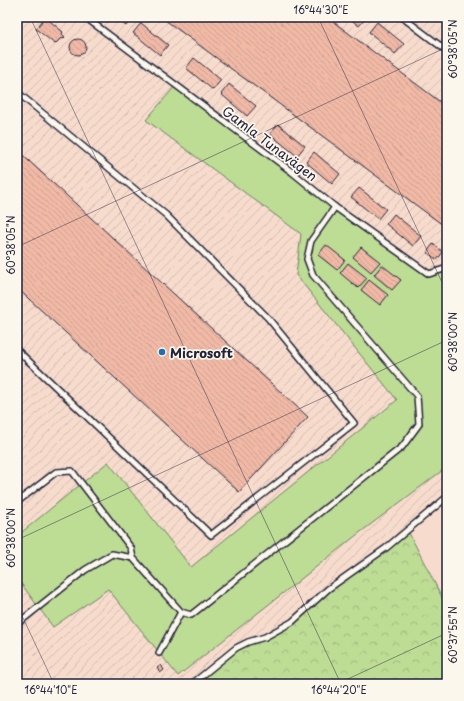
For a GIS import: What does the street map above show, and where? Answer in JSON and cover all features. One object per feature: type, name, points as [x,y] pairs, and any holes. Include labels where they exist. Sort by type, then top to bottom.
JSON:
[{"type":"lane","name":"Gamla Tunavägen","points":[[85,17],[292,172],[335,207],[429,274],[447,268]]},
{"type":"lane","points":[[402,17],[447,51]]},
{"type":"lane","points":[[17,92],[166,215],[268,318],[354,423],[211,535],[17,350]]},
{"type":"lane","points":[[17,502],[56,472],[72,471],[131,548],[133,558],[180,612],[191,615],[402,447],[418,424],[417,396],[313,275],[307,259],[311,241],[335,207]]},
{"type":"lane","points":[[192,684],[236,648],[274,633],[292,622],[328,589],[386,548],[447,497]]},
{"type":"lane","points":[[17,624],[85,570],[112,554],[133,558]]},
{"type":"lane","points":[[159,653],[180,612]]},
{"type":"shaded area","points":[[17,17],[447,17],[447,497],[301,613],[192,684],[17,684]]},
{"type":"shaded area","points":[[447,497],[447,607],[408,531]]},
{"type":"green space","points":[[176,85],[429,274],[447,268],[447,467],[358,534],[178,676],[108,589],[53,627],[17,578],[17,536],[108,462],[191,567],[397,400],[296,275],[301,234],[146,120]]},
{"type":"green space","points":[[408,531],[447,607],[447,684],[192,684],[229,654],[283,628],[328,589]]},
{"type":"building","points":[[45,17],[63,32],[62,34],[65,37],[63,39],[61,38],[55,44],[36,29]]},
{"type":"building","points":[[115,17],[133,17],[126,26]]},
{"type":"building","points":[[161,17],[327,17],[447,107],[447,228]]},
{"type":"building","points":[[348,17],[367,17],[359,26]]},
{"type":"building","points":[[377,22],[404,44],[395,54],[369,32]]},
{"type":"building","points":[[141,23],[168,45],[160,55],[133,33]]},
{"type":"building","points":[[75,39],[81,39],[86,44],[84,53],[81,55],[75,55],[70,50],[70,44]]},
{"type":"building","points":[[194,58],[221,80],[213,90],[186,68]]},
{"type":"building","points":[[447,77],[447,88],[442,84]]},
{"type":"building","points":[[229,84],[256,106],[247,116],[221,94]]},
{"type":"building","points":[[278,124],[305,146],[297,156],[270,134]]},
{"type":"building","name":"Microsoft","points":[[17,150],[308,417],[239,492],[17,288]]},
{"type":"building","points":[[314,152],[340,174],[332,184],[306,162]]},
{"type":"building","points":[[359,188],[386,209],[378,219],[351,197]]},
{"type":"building","points":[[394,214],[421,236],[413,246],[386,224]]},
{"type":"building","points":[[433,244],[443,252],[437,260],[427,252]]},
{"type":"building","points":[[326,245],[345,260],[337,270],[318,255]]},
{"type":"building","points":[[361,247],[380,262],[371,272],[353,257]]},
{"type":"building","points":[[348,263],[367,278],[358,288],[340,273]]},
{"type":"building","points":[[382,265],[401,280],[392,290],[374,275]]},
{"type":"building","points":[[369,280],[388,295],[380,305],[361,290]]},
{"type":"building","points":[[161,665],[164,670],[160,673],[157,668]]},
{"type":"building","points":[[75,680],[78,684],[69,684]]},
{"type":"place","name":"Microsoft","points":[[162,352]]}]
